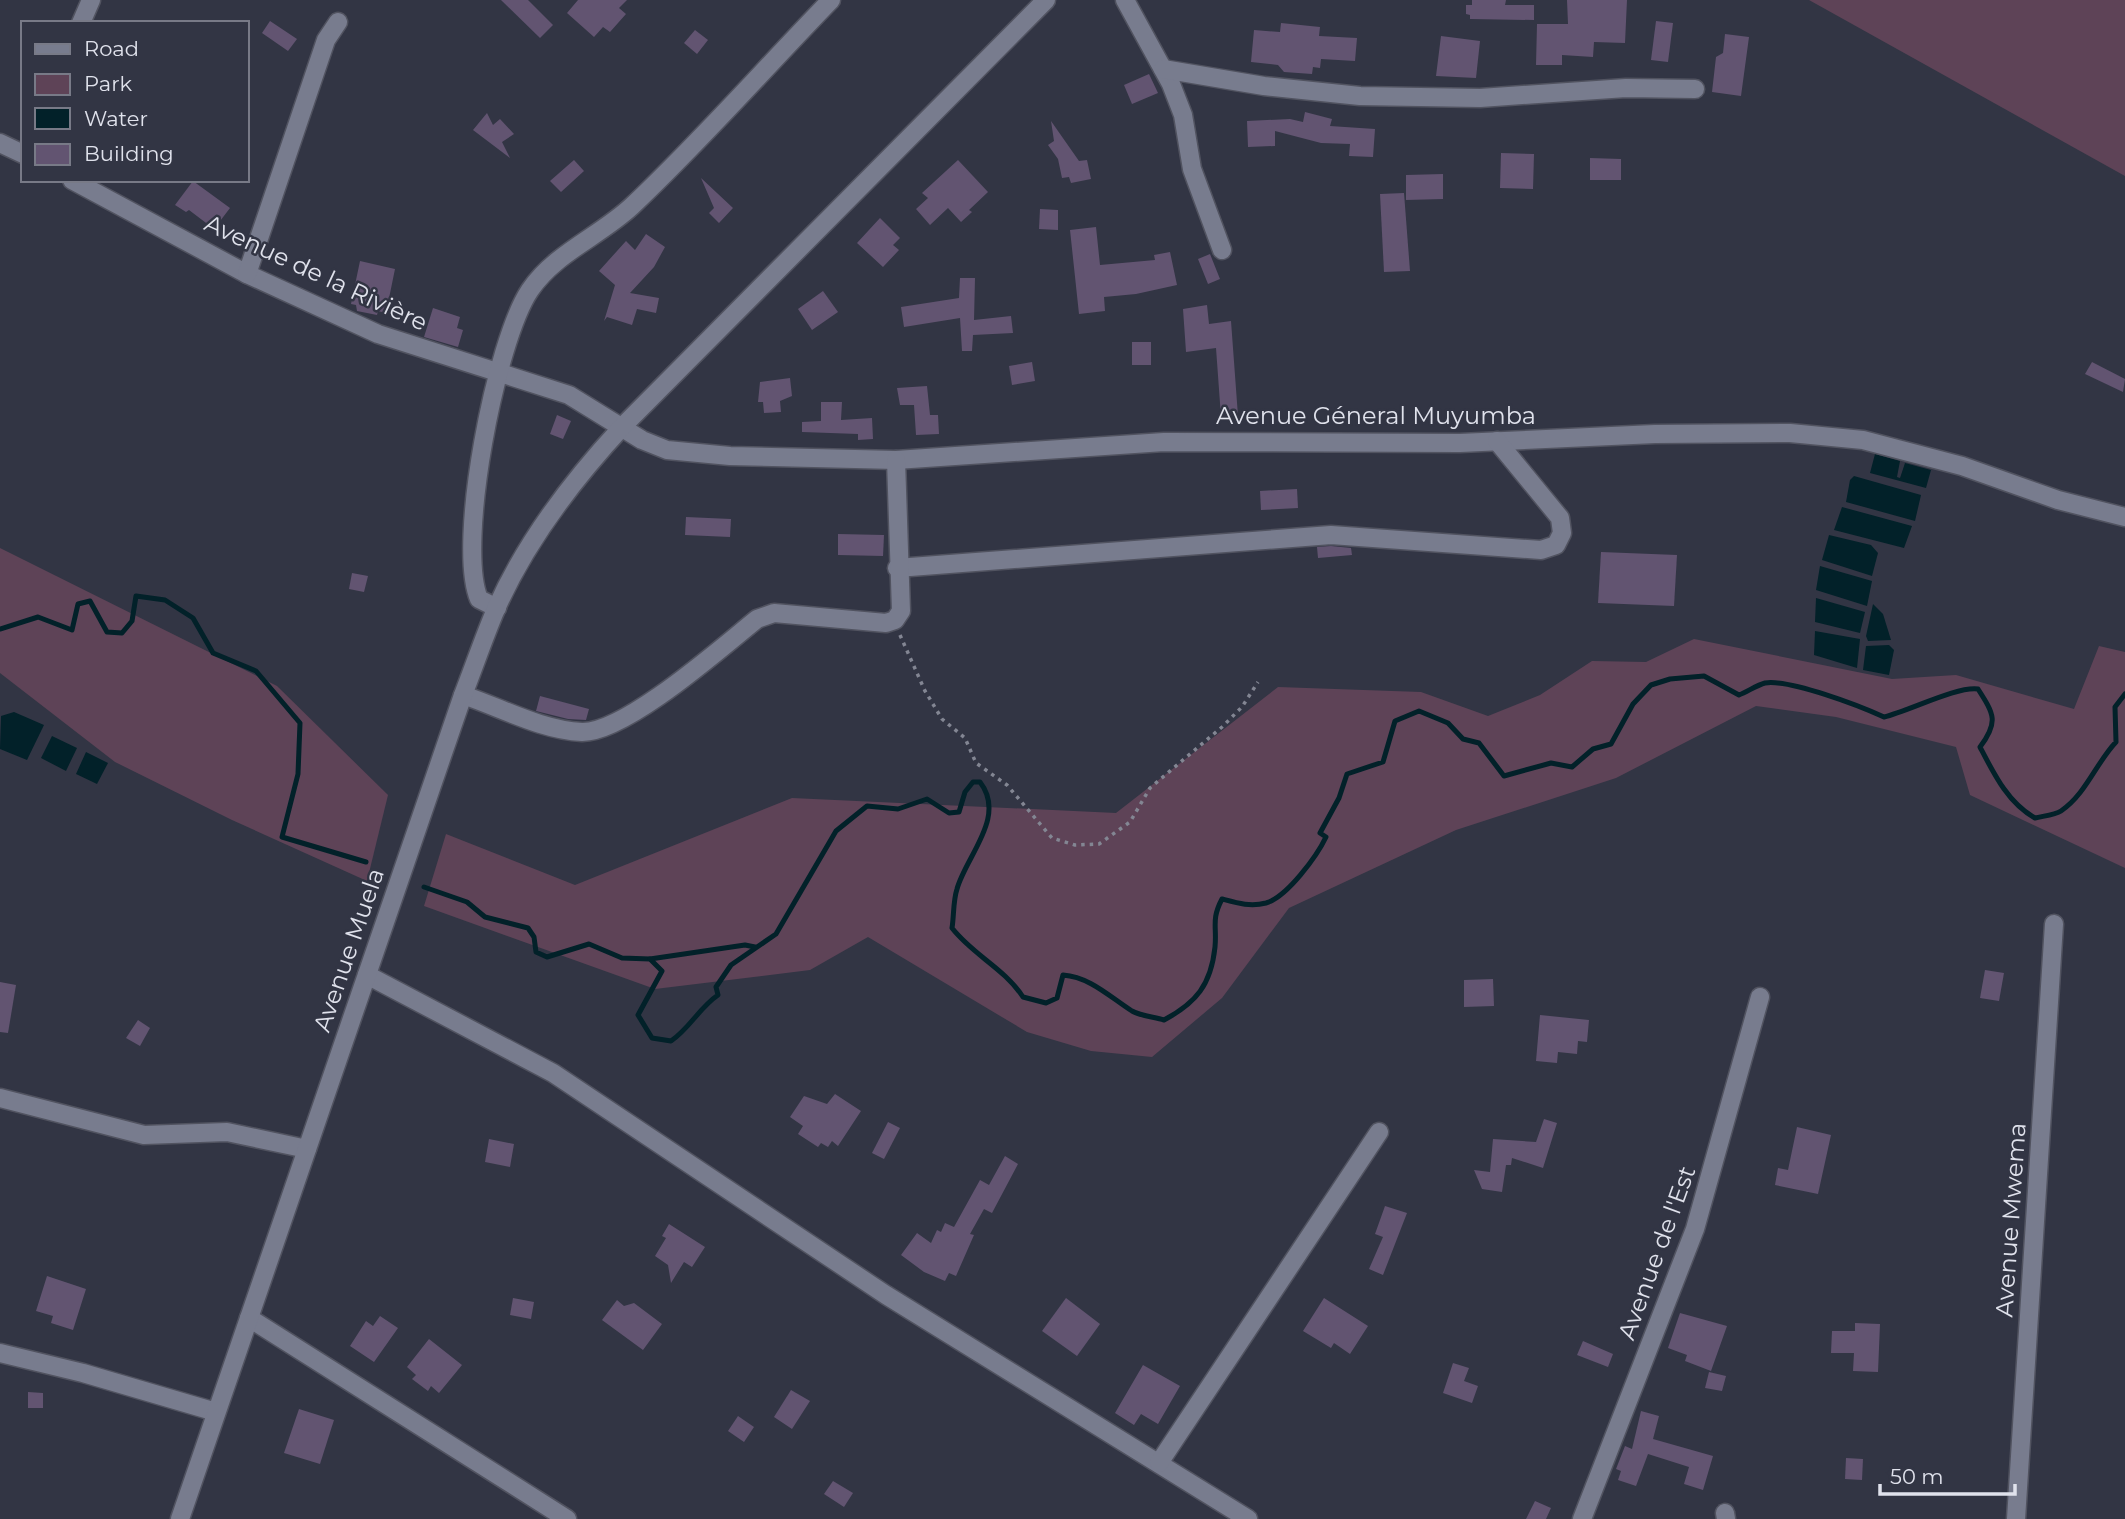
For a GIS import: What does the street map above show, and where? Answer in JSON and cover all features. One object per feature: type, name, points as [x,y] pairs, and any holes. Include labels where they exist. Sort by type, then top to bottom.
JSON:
[{"type":"street","points":[[82,21],[91,0]]},
{"type":"street","points":[[497,608],[479,599],[473,584],[471,539],[481,453],[516,319],[528,292],[546,269],[630,208],[831,0]]},
{"type":"street","name":"Avenue Muela","points":[[180,1519],[463,695],[497,608],[552,513],[581,472],[622,427],[1046,0]]},
{"type":"street","points":[[1125,0],[1163,69],[1183,115],[1192,169],[1222,250]]},
{"type":"street","points":[[247,274],[326,40],[338,22]]},
{"type":"street","points":[[1163,69],[1264,86],[1360,96],[1480,98],[1626,88],[1695,89]]},
{"type":"street","points":[[0,142],[21,153]]},
{"type":"street","name":"Avenue de la Rivière","points":[[76,182],[247,274],[378,334],[569,395],[622,427]]},
{"type":"street","name":"Avenue Géneral Muyumba","points":[[622,427],[654,446],[667,450],[730,456],[895,460],[1164,442],[1497,441],[1655,434],[1790,433],[1843,436],[1962,466],[2059,500],[2125,517]]},
{"type":"street","points":[[897,568],[1331,535],[1541,550],[1556,545],[1562,533],[1560,518],[1497,441]]},
{"type":"street","points":[[463,695],[555,729],[585,732],[622,721],[757,619],[774,613],[886,622],[895,620],[901,611],[897,568],[895,460]]},
{"type":"street","name":"Avenue Mwema","points":[[2016,1519],[2053,924]]},
{"type":"street","points":[[367,975],[553,1073],[886,1295],[1248,1519]]},
{"type":"street","name":"Avenue de l'Est","points":[[1582,1519],[1695,1229],[1760,997]]},
{"type":"street","points":[[0,1098],[144,1135],[227,1132],[307,1149]]},
{"type":"street","points":[[1159,1463],[1379,1132]]},
{"type":"street","points":[[249,1318],[567,1519]]},
{"type":"street","points":[[0,1353],[83,1373],[216,1412]]},
{"type":"path","points":[[895,620],[925,691],[942,719],[965,738],[976,763],[1007,785],[1052,838],[1075,845],[1099,844],[1130,822],[1150,788],[1222,727],[1242,707],[1258,682]]},
{"type":"green space","points":[[1809,0],[2125,0],[2125,176]]},
{"type":"green space","points":[[0,548],[277,686],[388,795],[367,881],[232,820],[115,762],[0,673]]},
{"type":"green space","points":[[1694,639],[1892,679],[1956,675],[2074,709],[2099,646],[2125,652],[2125,868],[1970,795],[1956,747],[1836,717],[1756,706],[1616,778],[1456,830],[1289,908],[1222,998],[1152,1057],[1091,1051],[1027,1032],[868,937],[810,970],[655,989],[424,906],[446,834],[575,885],[792,798],[1116,813],[1278,687],[1421,692],[1488,716],[1540,695],[1592,661],[1646,662]]},
{"type":"water","points":[[1875,454],[1900,461],[1897,477],[1900,478],[1905,463],[1931,470],[1926,488],[1870,473]]},
{"type":"water","points":[[1854,476],[1921,495],[1915,521],[1846,502],[1850,480]]},
{"type":"water","points":[[1842,507],[1912,526],[1904,548],[1834,530]]},
{"type":"water","points":[[1829,535],[1871,545],[1878,553],[1872,576],[1822,560]]},
{"type":"water","points":[[1820,566],[1872,581],[1867,606],[1816,590]]},
{"type":"water","points":[[1816,598],[1865,612],[1860,633],[1815,622]]},
{"type":"water","points":[[1873,604],[1883,614],[1891,640],[1868,641],[1866,636]]},
{"type":"water","points":[[1815,631],[1860,639],[1857,668],[1814,655]]},
{"type":"water","points":[[1889,645],[1894,650],[1889,675],[1863,670],[1866,646]]},
{"type":"water","points":[[14,712],[44,725],[27,760],[0,749],[1,716]]},
{"type":"water","points":[[52,736],[77,748],[66,771],[41,758]]},
{"type":"water","points":[[86,752],[108,763],[97,784],[76,774]]},
{"type":"building","points":[[501,0],[528,0],[553,25],[540,38]]},
{"type":"building","points":[[578,0],[627,0],[619,8],[626,14],[610,32],[603,27],[594,37],[567,13]]},
{"type":"building","points":[[1472,0],[1506,0],[1505,5],[1534,5],[1534,20],[1470,19],[1470,15],[1466,14],[1466,5],[1472,5]]},
{"type":"building","points":[[1567,0],[1627,0],[1625,43],[1594,42],[1593,57],[1562,55],[1562,65],[1536,65],[1537,24],[1568,24]]},
{"type":"building","points":[[270,21],[297,39],[288,51],[262,33]]},
{"type":"building","points":[[1656,21],[1673,23],[1668,62],[1651,60]]},
{"type":"building","points":[[1281,23],[1320,27],[1319,36],[1357,38],[1355,61],[1321,59],[1320,68],[1313,67],[1312,74],[1284,72],[1278,65],[1251,62],[1254,30],[1280,32]]},
{"type":"building","points":[[695,30],[708,40],[697,54],[684,43]]},
{"type":"building","points":[[1725,34],[1749,37],[1741,96],[1712,92],[1716,57],[1723,53]]},
{"type":"building","points":[[1441,36],[1480,41],[1476,78],[1436,76]]},
{"type":"building","points":[[1149,74],[1158,93],[1132,104],[1124,85]]},
{"type":"building","points":[[1305,112],[1332,119],[1330,126],[1375,129],[1373,157],[1349,156],[1350,144],[1321,143],[1275,131],[1275,146],[1248,147],[1247,121],[1290,119],[1303,122]]},
{"type":"building","points":[[487,113],[493,125],[500,119],[514,134],[502,142],[510,158],[473,130]]},
{"type":"building","points":[[1051,121],[1079,161],[1087,160],[1091,179],[1071,183],[1069,177],[1062,178],[1058,159],[1048,145],[1054,141]]},
{"type":"building","points":[[1501,153],[1534,154],[1533,189],[1500,188]]},
{"type":"building","points":[[1590,158],[1621,159],[1621,180],[1590,180]]},
{"type":"building","points":[[574,160],[584,171],[561,192],[550,181]]},
{"type":"building","points":[[958,160],[988,192],[961,222],[948,208],[930,225],[916,209],[928,198],[922,193]]},
{"type":"building","points":[[1443,174],[1443,199],[1406,200],[1406,175]]},
{"type":"building","points":[[701,178],[733,208],[719,223],[709,213],[714,208]]},
{"type":"building","points":[[194,182],[230,208],[214,229],[189,210],[186,212],[175,205]]},
{"type":"building","points":[[1404,193],[1410,271],[1384,272],[1380,194]]},
{"type":"building","points":[[1040,209],[1058,210],[1058,230],[1039,229]]},
{"type":"building","points":[[880,218],[900,238],[893,245],[899,250],[883,267],[857,243]]},
{"type":"building","points":[[1096,227],[1100,265],[1155,260],[1154,255],[1170,252],[1177,285],[1136,294],[1104,297],[1105,311],[1079,314],[1070,230]]},
{"type":"building","points":[[646,234],[665,247],[654,267],[630,293],[659,298],[656,313],[637,309],[632,325],[607,317],[604,321],[615,285],[599,271],[626,241],[635,250]]},
{"type":"building","points":[[1210,254],[1220,279],[1208,284],[1198,259]]},
{"type":"building","points":[[360,261],[395,269],[386,313],[378,311],[377,315],[357,311],[356,305],[351,304]]},
{"type":"building","points":[[960,278],[975,278],[974,320],[1011,316],[1013,333],[973,335],[972,351],[962,351],[960,318],[904,327],[901,307],[959,298]]},
{"type":"building","points":[[823,291],[838,312],[812,330],[798,309]]},
{"type":"building","points":[[1207,305],[1209,324],[1231,321],[1238,416],[1221,417],[1216,348],[1186,352],[1183,309]]},
{"type":"building","points":[[433,308],[460,317],[457,328],[463,330],[458,347],[424,337]]},
{"type":"building","points":[[1132,342],[1151,342],[1151,365],[1132,365]]},
{"type":"building","points":[[1032,362],[1035,381],[1012,385],[1009,366]]},
{"type":"building","points":[[2092,362],[2125,379],[2123,392],[2085,374]]},
{"type":"building","points":[[790,378],[792,396],[780,401],[781,412],[764,413],[763,402],[758,402],[760,382]]},
{"type":"building","points":[[927,386],[930,415],[938,415],[939,434],[916,435],[914,405],[900,405],[897,388]]},
{"type":"building","points":[[821,402],[842,402],[841,420],[872,418],[873,439],[858,440],[858,434],[802,432],[802,422],[821,421]]},
{"type":"building","points":[[557,415],[571,421],[563,439],[550,434]]},
{"type":"building","points":[[1297,489],[1298,508],[1261,510],[1260,491]]},
{"type":"building","points":[[686,517],[731,519],[730,537],[685,535]]},
{"type":"building","points":[[838,534],[884,535],[883,556],[838,555]]},
{"type":"building","points":[[1317,547],[1351,548],[1352,555],[1318,558]]},
{"type":"building","points":[[1601,552],[1677,555],[1674,606],[1598,603]]},
{"type":"building","points":[[352,573],[368,576],[364,592],[349,589]]},
{"type":"building","points":[[540,696],[589,709],[586,720],[568,719],[536,711]]},
{"type":"building","points":[[1985,970],[2004,973],[1999,1001],[1980,998]]},
{"type":"building","points":[[1493,979],[1494,1006],[1464,1007],[1464,980]]},
{"type":"building","points":[[0,982],[16,985],[8,1033],[0,1032]]},
{"type":"building","points":[[1540,1015],[1589,1020],[1587,1042],[1578,1041],[1577,1054],[1558,1052],[1557,1063],[1536,1061]]},
{"type":"building","points":[[138,1020],[150,1028],[140,1046],[126,1038]]},
{"type":"building","points":[[835,1094],[861,1111],[838,1146],[832,1141],[828,1147],[821,1143],[818,1147],[798,1134],[803,1126],[790,1117],[804,1096],[827,1104]]},
{"type":"building","points":[[1544,1119],[1557,1123],[1543,1168],[1512,1158],[1511,1165],[1506,1165],[1502,1192],[1482,1189],[1474,1170],[1490,1172],[1493,1139],[1536,1142]]},
{"type":"building","points":[[888,1122],[900,1128],[884,1159],[872,1153]]},
{"type":"building","points":[[1797,1127],[1831,1135],[1818,1194],[1775,1185],[1778,1168],[1788,1170]]},
{"type":"building","points":[[489,1139],[514,1144],[510,1167],[485,1162]]},
{"type":"building","points":[[1005,1156],[1018,1164],[992,1213],[984,1209],[970,1234],[974,1235],[956,1276],[949,1273],[945,1281],[924,1272],[901,1255],[917,1233],[931,1243],[937,1230],[941,1232],[945,1223],[954,1227],[980,1180],[989,1185]]},
{"type":"building","points":[[1385,1206],[1407,1213],[1383,1275],[1369,1269],[1383,1237],[1375,1234]]},
{"type":"building","points":[[669,1224],[705,1247],[692,1267],[684,1262],[671,1283],[668,1265],[655,1256],[666,1238],[662,1236]]},
{"type":"building","points":[[47,1276],[86,1289],[73,1330],[51,1323],[53,1316],[36,1311]]},
{"type":"building","points":[[513,1298],[534,1302],[531,1319],[510,1315]]},
{"type":"building","points":[[1066,1298],[1100,1324],[1077,1356],[1042,1331]]},
{"type":"building","points":[[1324,1298],[1368,1326],[1350,1354],[1334,1343],[1331,1348],[1303,1331]]},
{"type":"building","points":[[617,1300],[624,1306],[634,1303],[662,1324],[643,1350],[602,1320]]},
{"type":"building","points":[[1680,1313],[1727,1326],[1711,1371],[1685,1361],[1687,1355],[1668,1348]]},
{"type":"building","points":[[380,1316],[398,1328],[374,1362],[350,1346],[366,1321],[373,1326]]},
{"type":"building","points":[[1855,1323],[1880,1324],[1878,1372],[1853,1371],[1854,1353],[1831,1353],[1832,1331],[1855,1331]]},
{"type":"building","points":[[429,1339],[462,1365],[439,1393],[431,1386],[428,1391],[412,1379],[416,1375],[407,1367]]},
{"type":"building","points":[[1583,1341],[1613,1354],[1608,1367],[1577,1355]]},
{"type":"building","points":[[1453,1363],[1469,1368],[1464,1381],[1478,1386],[1472,1403],[1443,1393]]},
{"type":"building","points":[[1143,1365],[1180,1386],[1158,1424],[1141,1414],[1134,1425],[1115,1413]]},
{"type":"building","points":[[1709,1372],[1726,1376],[1722,1391],[1705,1388]]},
{"type":"building","points":[[791,1390],[810,1401],[792,1429],[774,1417]]},
{"type":"building","points":[[28,1392],[43,1393],[43,1408],[28,1408]]},
{"type":"building","points":[[299,1409],[334,1420],[320,1464],[284,1453]]},
{"type":"building","points":[[1641,1411],[1659,1416],[1653,1439],[1713,1456],[1703,1490],[1684,1484],[1689,1467],[1648,1454],[1636,1486],[1618,1480],[1621,1471],[1616,1469],[1625,1446],[1632,1449]]},
{"type":"building","points":[[738,1416],[754,1427],[744,1442],[728,1431]]},
{"type":"building","points":[[1846,1458],[1863,1459],[1862,1480],[1845,1479]]},
{"type":"building","points":[[833,1481],[853,1493],[844,1507],[824,1494]]},
{"type":"building","points":[[1535,1501],[1551,1508],[1546,1519],[1526,1519]]},
{"type":"waterway","points":[[0,629],[38,617],[72,630],[78,604],[90,601],[107,632],[122,633],[132,621],[136,596],[165,600],[193,618],[213,653],[256,671],[300,723],[298,774],[282,837],[366,862]]},
{"type":"waterway","points":[[424,887],[467,902],[485,917],[528,928],[534,937],[536,952],[547,957],[589,944],[622,958],[650,959],[662,971],[638,1015],[652,1038],[671,1041],[718,995],[716,987],[731,965],[776,934],[836,831],[867,806],[898,809],[927,799],[949,813],[959,812],[965,792],[973,782],[980,782],[987,795],[987,823],[957,889],[952,928],[1007,978],[1023,997],[1046,1003],[1057,998],[1063,975],[1082,979],[1136,1013],[1164,1020],[1185,1007],[1206,982],[1215,947],[1215,918],[1222,899],[1249,905],[1260,904],[1283,893],[1309,865],[1326,837],[1320,833],[1339,798],[1347,774],[1383,762],[1395,721],[1419,711],[1448,723],[1463,739],[1479,743],[1504,776],[1551,763],[1572,767],[1593,749],[1611,744],[1633,704],[1651,685],[1670,679],[1704,676],[1739,695],[1765,683],[1791,685],[1842,700],[1884,717],[1958,691],[1978,689],[1992,718],[1990,731],[1980,747],[2009,796],[2035,818],[2061,811],[2084,787],[2116,742],[2115,707],[2125,694]]},
{"type":"waterway","points":[[650,959],[745,945],[755,947]]}]
